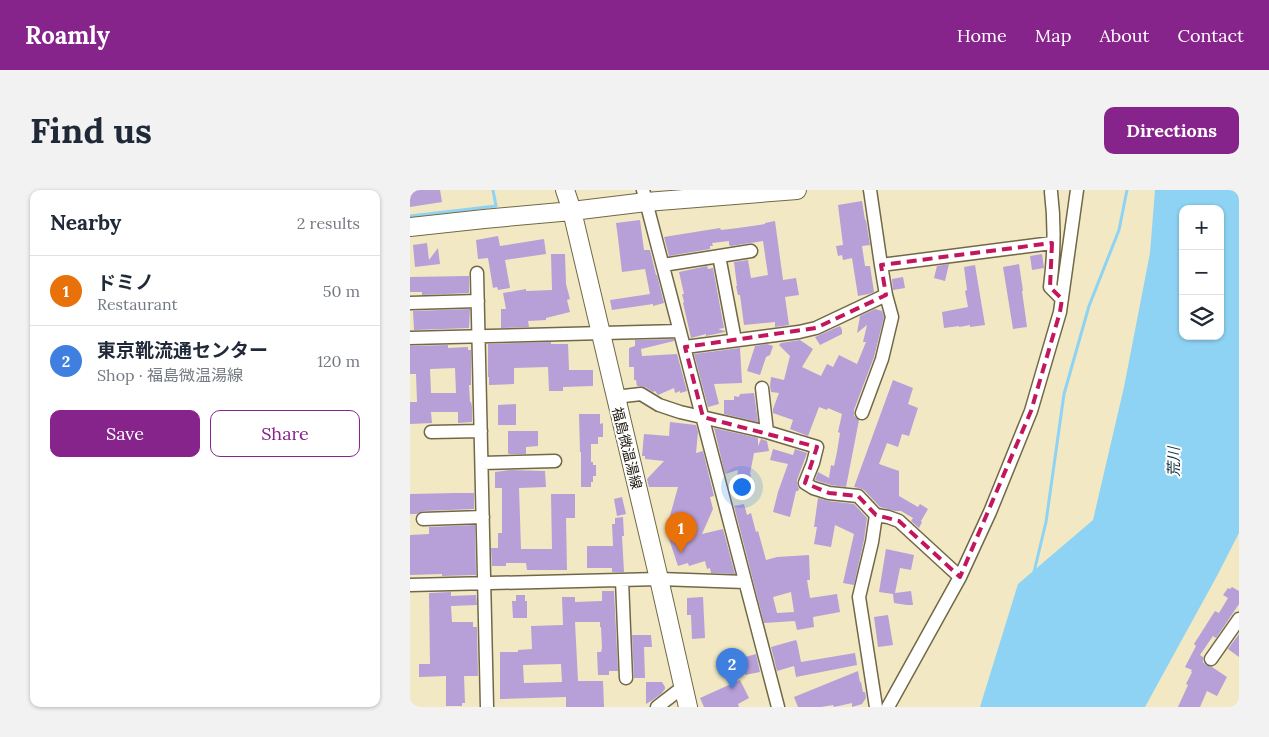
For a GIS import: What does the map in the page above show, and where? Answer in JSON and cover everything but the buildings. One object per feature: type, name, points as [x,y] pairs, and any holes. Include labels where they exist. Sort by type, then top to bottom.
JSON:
[{"type":"main road","name":"福島微温湯線","points":[[565,190],[572,211],[688,707]]},
{"type":"main road","points":[[410,227],[572,211],[644,196],[797,190]]},
{"type":"street","points":[[862,413],[882,359],[892,317],[886,295],[870,190]]},
{"type":"street","points":[[888,707],[960,577],[990,512],[1030,411],[1060,312],[1077,190]]},
{"type":"street","points":[[1051,192],[1054,219],[1053,262],[1050,287],[1062,299]]},
{"type":"street","points":[[644,196],[778,707]]},
{"type":"street","points":[[881,265],[1052,243]]},
{"type":"street","points":[[663,265],[751,251]]},
{"type":"street","points":[[719,256],[735,340]]},
{"type":"street","points":[[478,273],[488,707]]},
{"type":"street","points":[[684,347],[799,332],[816,328],[886,295]]},
{"type":"street","points":[[410,303],[478,301]]},
{"type":"street","points":[[410,338],[680,331]]},
{"type":"street","points":[[762,388],[767,432]]},
{"type":"street","points":[[615,397],[641,394],[659,405],[767,432],[817,447],[805,483],[813,488],[829,493],[858,496],[876,515],[899,521],[960,577]]},
{"type":"street","points":[[431,432],[481,431]]},
{"type":"street","points":[[482,463],[555,461]]},
{"type":"street","points":[[876,515],[872,542],[859,597],[876,707]]},
{"type":"street","points":[[423,519],[483,517]]},
{"type":"street","points":[[410,585],[659,579],[744,582]]},
{"type":"street","points":[[622,580],[626,678]]},
{"type":"street","points":[[1211,659],[1239,619]]},
{"type":"street","points":[[657,707],[683,687]]},
{"type":"highlighted area","points":[[1052,243],[1050,287],[1062,299],[1060,312],[1031,411],[960,577],[899,521],[876,515],[858,496],[829,493],[805,483],[817,447],[703,417],[685,347],[816,328],[886,295],[881,265]]},
{"type":"water","name":"荒川","points":[[1155,190],[1239,190],[1239,533],[1145,707],[980,707],[1018,584],[1093,520],[1124,387],[1150,253]]},
{"type":"waterway","points":[[410,216],[496,206],[493,190]]},
{"type":"waterway","points":[[1034,572],[1046,522],[1064,394],[1089,306],[1119,230],[1127,190]]},
{"type":"place","name":"ドミノ","points":[[681,553]]},
{"type":"place","name":"東京靴流通センター","points":[[732,689]]}]
